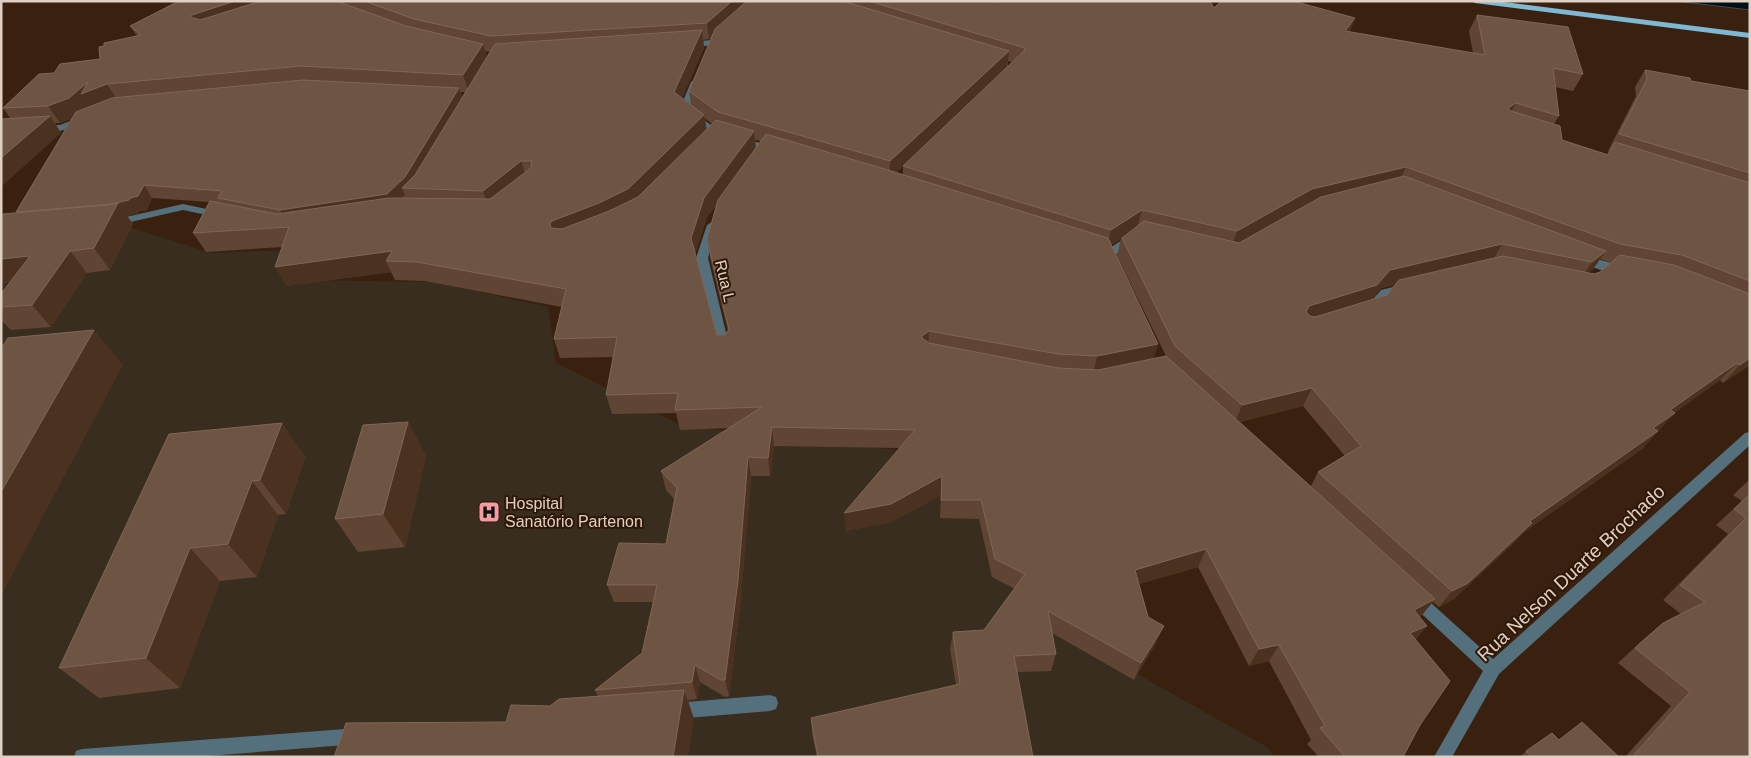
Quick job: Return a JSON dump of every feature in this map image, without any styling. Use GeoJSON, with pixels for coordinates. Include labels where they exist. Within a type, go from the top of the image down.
{"type":"FeatureCollection","features":[{"type":"Feature","properties":{"kind":"main road"},"geometry":{"type":"LineString","coordinates":[[1475,1],[1750,36]]}},
{"type":"Feature","properties":{"kind":"street"},"geometry":{"type":"LineString","coordinates":[[682,45],[713,44]]}},
{"type":"Feature","properties":{"kind":"street"},"geometry":{"type":"LineString","coordinates":[[698,76],[684,110],[712,136],[762,151],[783,153]]}},
{"type":"Feature","properties":{"kind":"street"},"geometry":{"type":"LineString","coordinates":[[31,130],[61,128],[93,115]]}},
{"type":"Feature","properties":{"kind":"street"},"geometry":{"type":"LineString","coordinates":[[103,224],[122,222],[183,208],[230,217]]}},
{"type":"Feature","properties":{"kind":"street","name":"Rua L"},"geometry":{"type":"LineString","coordinates":[[714,218],[702,258],[724,349]]}},
{"type":"Feature","properties":{"kind":"street"},"geometry":{"type":"LineString","coordinates":[[1107,256],[1137,232],[1146,235]]}},
{"type":"Feature","properties":{"kind":"street"},"geometry":{"type":"LineString","coordinates":[[1569,254],[1601,270],[1634,273]]}},
{"type":"Feature","properties":{"kind":"street"},"geometry":{"type":"LineString","coordinates":[[1356,313],[1373,308],[1385,293],[1421,285]]}},
{"type":"Feature","properties":{"kind":"street","name":"Rua Nelson Duarte Brochado"},"geometry":{"type":"LineString","coordinates":[[1442,757],[1493,669],[1750,437]]}},
{"type":"Feature","properties":{"kind":"street"},"geometry":{"type":"LineString","coordinates":[[1405,589],[1493,669]]}},
{"type":"Feature","properties":{"kind":"street"},"geometry":{"type":"LineString","coordinates":[[662,712],[770,703]]}},
{"type":"Feature","properties":{"kind":"street"},"geometry":{"type":"LineString","coordinates":[[82,757],[270,750],[378,734]]}},
{"type":"Feature","properties":{"kind":"shaded area"},"geometry":{"type":"Polygon","coordinates":[[[1676,1],[1750,1],[1750,10],[1676,1]]]}},
{"type":"Feature","properties":{"kind":"shaded area","name":"Hospital Sanatório Partenon"},"geometry":{"type":"Polygon","coordinates":[[[132,228],[211,253],[292,250],[289,280],[435,282],[548,307],[556,363],[682,426],[931,454],[1024,569],[1007,601],[1267,747],[1275,757],[1,757],[1,239],[132,228]]]}},
{"type":"Feature","properties":{"kind":"building"},"geometry":{"type":"Polygon","coordinates":[[[179,1],[235,1],[190,17],[200,20],[261,1],[336,1],[406,26],[483,44],[463,75],[301,66],[107,84],[81,94],[88,82],[69,98],[48,106],[3,108],[39,74],[54,73],[60,64],[100,59],[99,47],[104,46],[104,43],[141,35],[130,26],[179,1]]]}},
{"type":"Feature","properties":{"kind":"building"},"geometry":{"type":"Polygon","coordinates":[[[364,1],[732,1],[707,23],[491,36],[414,19],[364,1]]]}},
{"type":"Feature","properties":{"kind":"building"},"geometry":{"type":"Polygon","coordinates":[[[747,1],[843,1],[1009,51],[890,161],[718,112],[689,91],[715,29],[747,1]]]}},
{"type":"Feature","properties":{"kind":"building"},"geometry":{"type":"Polygon","coordinates":[[[869,1],[992,1],[994,3],[1002,1],[1210,1],[1214,8],[1221,1],[1293,1],[1355,18],[1345,31],[1485,55],[1477,15],[1568,27],[1583,74],[1553,68],[1559,116],[1516,103],[1508,108],[1511,111],[1560,126],[1562,140],[1608,155],[1615,142],[1750,183],[1750,281],[1682,255],[1620,244],[1406,167],[1312,189],[1237,231],[1142,210],[1111,230],[903,166],[1025,48],[869,1]]]}},
{"type":"Feature","properties":{"kind":"building"},"geometry":{"type":"Polygon","coordinates":[[[702,30],[674,92],[704,115],[628,189],[599,203],[552,221],[550,224],[551,228],[562,229],[609,211],[638,197],[716,120],[754,131],[704,198],[691,238],[717,335],[725,335],[729,329],[707,239],[718,200],[766,134],[1108,238],[1158,344],[1097,356],[1058,354],[929,331],[921,337],[929,343],[1058,368],[1098,370],[1166,356],[1435,599],[1414,610],[1427,626],[1410,633],[1450,681],[1420,725],[1403,757],[1345,757],[1320,728],[1325,726],[1279,645],[1259,649],[1206,549],[1135,570],[1148,617],[1164,626],[1141,663],[1048,611],[1056,654],[1014,656],[1033,757],[818,757],[811,718],[960,684],[953,632],[984,630],[1025,574],[995,559],[981,500],[941,500],[942,476],[891,504],[844,513],[915,430],[772,427],[768,458],[748,457],[738,581],[725,680],[721,680],[695,665],[692,682],[595,690],[642,653],[657,585],[607,585],[619,543],[666,544],[677,488],[661,471],[762,407],[675,410],[678,393],[606,395],[617,337],[554,339],[566,289],[417,262],[386,261],[392,251],[275,267],[289,227],[193,233],[210,201],[277,214],[389,198],[490,199],[531,168],[532,161],[521,161],[483,191],[402,188],[415,175],[495,44],[702,30]]]}},
{"type":"Feature","properties":{"kind":"building"},"geometry":{"type":"Polygon","coordinates":[[[1645,70],[1690,78],[1691,81],[1750,91],[1750,173],[1619,134],[1647,79],[1645,70]]]}},
{"type":"Feature","properties":{"kind":"building"},"geometry":{"type":"Polygon","coordinates":[[[303,80],[459,88],[405,177],[387,194],[280,210],[218,198],[222,191],[144,185],[138,196],[112,204],[16,212],[76,112],[112,98],[303,80]]]}},
{"type":"Feature","properties":{"kind":"building"},"geometry":{"type":"Polygon","coordinates":[[[50,116],[1,158],[1,119],[50,116]]]}},
{"type":"Feature","properties":{"kind":"building"},"geometry":{"type":"Polygon","coordinates":[[[1404,176],[1606,251],[1592,262],[1502,244],[1390,270],[1377,285],[1309,306],[1306,312],[1310,316],[1315,317],[1387,295],[1399,280],[1503,256],[1594,274],[1600,272],[1620,255],[1674,265],[1750,294],[1750,358],[1740,365],[1737,363],[1670,410],[1675,413],[1653,428],[1658,431],[1530,521],[1532,523],[1468,583],[1452,591],[1318,472],[1361,446],[1312,388],[1242,405],[1175,346],[1122,238],[1144,221],[1239,243],[1321,197],[1404,176]]]}},
{"type":"Feature","properties":{"kind":"building"},"geometry":{"type":"Polygon","coordinates":[[[118,203],[94,248],[70,251],[32,305],[1,307],[1,294],[30,256],[1,259],[1,216],[3,214],[118,203]]]}},
{"type":"Feature","properties":{"kind":"building"},"geometry":{"type":"Polygon","coordinates":[[[94,330],[1,492],[1,349],[8,338],[94,330]]]}},
{"type":"Feature","properties":{"kind":"building"},"geometry":{"type":"Polygon","coordinates":[[[408,422],[383,514],[335,519],[363,425],[408,422]]]}},
{"type":"Feature","properties":{"kind":"building"},"geometry":{"type":"Polygon","coordinates":[[[282,423],[260,480],[252,481],[228,544],[190,548],[146,658],[59,668],[169,434],[282,423]]]}},
{"type":"Feature","properties":{"kind":"building"},"geometry":{"type":"Polygon","coordinates":[[[1750,494],[1750,757],[1632,757],[1690,692],[1635,648],[1663,623],[1705,602],[1680,585],[1746,518],[1734,509],[1750,494]]]}},
{"type":"Feature","properties":{"kind":"building"},"geometry":{"type":"Polygon","coordinates":[[[684,690],[673,757],[334,757],[346,723],[506,722],[511,705],[550,706],[559,699],[684,690]]]}},
{"type":"Feature","properties":{"kind":"building"},"geometry":{"type":"Polygon","coordinates":[[[1582,722],[1619,757],[1531,757],[1526,751],[1552,733],[1559,740],[1582,722]]]}},
{"type":"Feature","properties":{"kind":"place","name":"Hospital Sanatório Partenon"},"geometry":{"type":"Point","coordinates":[489,512]}}]}
